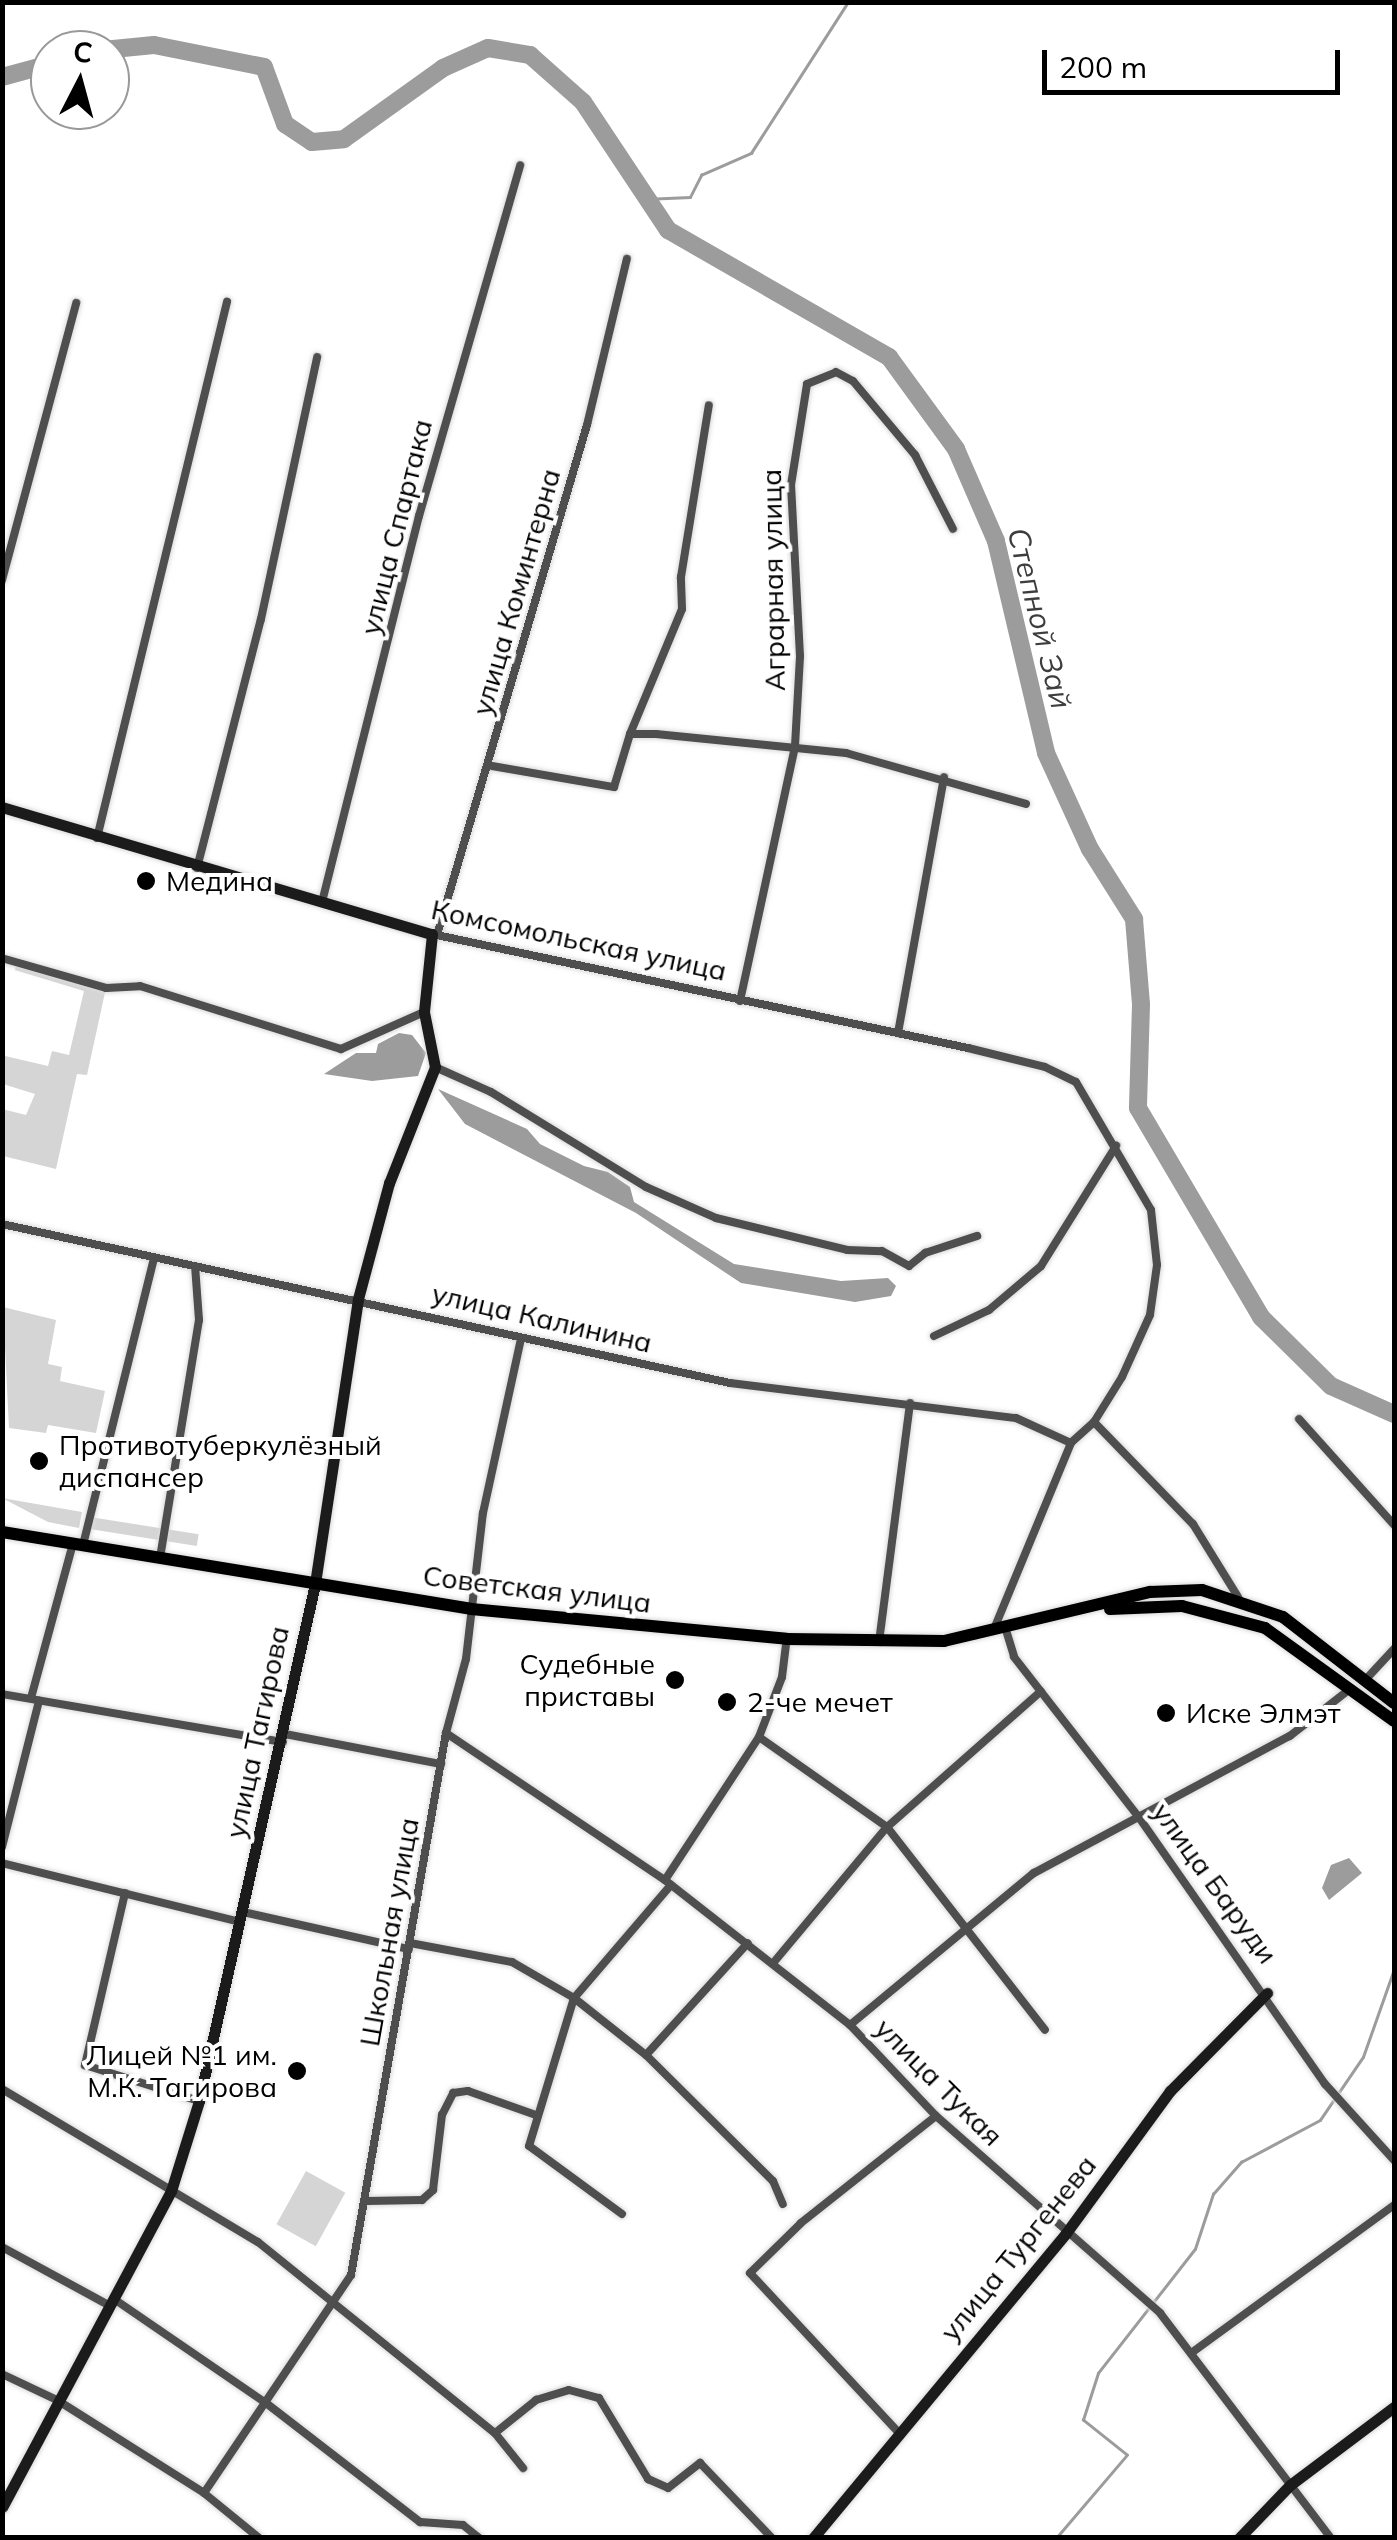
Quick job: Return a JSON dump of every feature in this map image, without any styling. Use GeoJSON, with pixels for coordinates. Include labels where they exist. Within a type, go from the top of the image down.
{"type":"FeatureCollection","features":[{"type":"Feature","properties":{"kind":"main road","name":"Советская улица"},"geometry":{"type":"LineString","coordinates":[[2,1532],[471,1609],[786,1639],[879,1642],[999,1631],[1169,1590],[1238,1598],[1282,1617],[1367,1678],[1394,1703]]}},
{"type":"Feature","properties":{"kind":"main road","name":"Советская улица"},"geometry":{"type":"LineString","coordinates":[[1068,1614],[1159,1605],[1238,1617],[1265,1628],[1354,1686],[1394,1722]]}},
{"type":"Feature","properties":{"kind":"street","name":"улица Спартака"},"geometry":{"type":"LineString","coordinates":[[322,902],[420,516],[520,165]]}},
{"type":"Feature","properties":{"kind":"street","name":"улица Коминтерна"},"geometry":{"type":"LineString","coordinates":[[434,934],[492,766],[627,259]]}},
{"type":"Feature","properties":{"kind":"street"},"geometry":{"type":"LineString","coordinates":[[2,580],[76,302]]}},
{"type":"Feature","properties":{"kind":"street"},"geometry":{"type":"LineString","coordinates":[[96,838],[227,302]]}},
{"type":"Feature","properties":{"kind":"street"},"geometry":{"type":"LineString","coordinates":[[197,868],[261,620],[317,357]]}},
{"type":"Feature","properties":{"kind":"street","name":"Аграрная улица"},"geometry":{"type":"LineString","coordinates":[[740,1001],[795,746],[800,656],[791,486],[807,384],[836,372],[852,382],[915,455],[952,528]]}},
{"type":"Feature","properties":{"kind":"street"},"geometry":{"type":"LineString","coordinates":[[492,766],[614,787],[630,734],[682,609],[680,577],[709,405]]}},
{"type":"Feature","properties":{"kind":"street"},"geometry":{"type":"LineString","coordinates":[[630,734],[795,746],[944,777],[1026,804]]}},
{"type":"Feature","properties":{"kind":"street"},"geometry":{"type":"LineString","coordinates":[[898,1033],[944,777]]}},
{"type":"Feature","properties":{"kind":"street","name":"Комсомольская улица"},"geometry":{"type":"LineString","coordinates":[[2,807],[197,868],[434,934],[898,1033],[1045,1067],[1076,1082],[1152,1210],[1157,1265],[1150,1316],[1094,1422],[1071,1443]]}},
{"type":"Feature","properties":{"kind":"street"},"geometry":{"type":"LineString","coordinates":[[434,934],[424,1012],[435,1067],[490,1092],[646,1187],[716,1218],[847,1250],[882,1251],[909,1266],[924,1253],[977,1236]]}},
{"type":"Feature","properties":{"kind":"street"},"geometry":{"type":"LineString","coordinates":[[5,960],[106,988],[140,986],[341,1048],[424,1012]]}},
{"type":"Feature","properties":{"kind":"street","name":"улица Тагирова"},"geometry":{"type":"LineString","coordinates":[[2,2506],[171,2192],[199,2101],[284,1738],[315,1584],[358,1299],[389,1183],[435,1067]]}},
{"type":"Feature","properties":{"kind":"street"},"geometry":{"type":"LineString","coordinates":[[934,1336],[989,1310],[1041,1266],[1116,1146]]}},
{"type":"Feature","properties":{"kind":"street","name":"улица Калинина"},"geometry":{"type":"LineString","coordinates":[[2,1224],[730,1383],[1016,1418],[1071,1443]]}},
{"type":"Feature","properties":{"kind":"street"},"geometry":{"type":"LineString","coordinates":[[2,1847],[35,1700],[154,1258]]}},
{"type":"Feature","properties":{"kind":"street"},"geometry":{"type":"LineString","coordinates":[[160,1558],[200,1320],[195,1266]]}},
{"type":"Feature","properties":{"kind":"street","name":"Школьная улица"},"geometry":{"type":"LineString","coordinates":[[204,2493],[338,2301],[351,2275],[471,1609],[483,1513],[522,1338]]}},
{"type":"Feature","properties":{"kind":"street"},"geometry":{"type":"LineString","coordinates":[[879,1642],[910,1403]]}},
{"type":"Feature","properties":{"kind":"street"},"geometry":{"type":"LineString","coordinates":[[1300,1419],[1394,1525]]}},
{"type":"Feature","properties":{"kind":"street"},"geometry":{"type":"LineString","coordinates":[[1094,1422],[1193,1524],[1238,1598]]}},
{"type":"Feature","properties":{"kind":"street"},"geometry":{"type":"LineString","coordinates":[[999,1631],[1071,1443]]}},
{"type":"Feature","properties":{"kind":"street","name":"улица Баруди"},"geometry":{"type":"LineString","coordinates":[[999,1631],[1010,1652],[1138,1816],[1266,1993],[1326,2084],[1394,2160]]}},
{"type":"Feature","properties":{"kind":"street"},"geometry":{"type":"LineString","coordinates":[[622,2214],[529,2146],[536,2115],[574,1998],[668,1882],[759,1737],[782,1677],[786,1639]]}},
{"type":"Feature","properties":{"kind":"street"},"geometry":{"type":"LineString","coordinates":[[1367,1678],[1394,1648]]}},
{"type":"Feature","properties":{"kind":"street"},"geometry":{"type":"LineString","coordinates":[[850,2025],[1034,1873],[1290,1736],[1354,1686]]}},
{"type":"Feature","properties":{"kind":"street"},"geometry":{"type":"LineString","coordinates":[[774,1962],[887,1827],[1040,1691]]}},
{"type":"Feature","properties":{"kind":"street"},"geometry":{"type":"LineString","coordinates":[[2,1694],[441,1764]]}},
{"type":"Feature","properties":{"kind":"street","name":"улица Тукая"},"geometry":{"type":"LineString","coordinates":[[446,1733],[668,1882],[850,2025],[936,2116],[1160,2314],[1194,2351],[1330,2538]]}},
{"type":"Feature","properties":{"kind":"street"},"geometry":{"type":"LineString","coordinates":[[759,1737],[855,1798],[887,1827],[969,1926],[1044,2030]]}},
{"type":"Feature","properties":{"kind":"street"},"geometry":{"type":"LineString","coordinates":[[2,1863],[241,1917],[512,1962],[574,1998],[646,2056],[772,2180],[783,2204]]}},
{"type":"Feature","properties":{"kind":"street"},"geometry":{"type":"LineString","coordinates":[[126,1893],[85,2066],[199,2101]]}},
{"type":"Feature","properties":{"kind":"street"},"geometry":{"type":"LineString","coordinates":[[646,2056],[748,1943]]}},
{"type":"Feature","properties":{"kind":"street","name":"улица Тургенева"},"geometry":{"type":"LineString","coordinates":[[813,2538],[1066,2233],[1170,2091],[1266,1993]]}},
{"type":"Feature","properties":{"kind":"street"},"geometry":{"type":"LineString","coordinates":[[2,2089],[258,2242],[338,2301],[495,2433],[524,2468]]}},
{"type":"Feature","properties":{"kind":"street"},"geometry":{"type":"LineString","coordinates":[[367,2201],[422,2200],[433,2190],[442,2114],[452,2093],[468,2092],[536,2115]]}},
{"type":"Feature","properties":{"kind":"street"},"geometry":{"type":"LineString","coordinates":[[900,2434],[750,2273],[801,2223],[936,2116]]}},
{"type":"Feature","properties":{"kind":"street"},"geometry":{"type":"LineString","coordinates":[[1194,2351],[1394,2205]]}},
{"type":"Feature","properties":{"kind":"street"},"geometry":{"type":"LineString","coordinates":[[2,2247],[112,2302],[266,2402],[420,2522],[463,2525],[478,2538]]}},
{"type":"Feature","properties":{"kind":"street"},"geometry":{"type":"LineString","coordinates":[[2,2374],[57,2400],[204,2493],[259,2538]]}},
{"type":"Feature","properties":{"kind":"street"},"geometry":{"type":"LineString","coordinates":[[495,2433],[536,2400],[569,2390],[600,2398],[648,2480],[668,2488],[700,2463],[772,2538]]}},
{"type":"Feature","properties":{"kind":"street"},"geometry":{"type":"LineString","coordinates":[[1239,2538],[1290,2485],[1394,2407]]}},
{"type":"Feature","properties":{"kind":"shaded area"},"geometry":{"type":"Polygon","coordinates":[[[16,963],[106,988],[87,1075],[77,1074],[56,1169],[3,1156],[2,1109],[26,1115],[35,1094],[3,1084],[3,1066],[5,1056],[48,1066],[52,1051],[69,1055],[84,991],[15,970],[16,963]]]}},
{"type":"Feature","properties":{"kind":"shaded area"},"geometry":{"type":"Polygon","coordinates":[[[399,1033],[412,1035],[426,1053],[418,1076],[372,1081],[324,1074],[356,1053],[376,1053],[378,1044],[399,1033]]]}},
{"type":"Feature","properties":{"kind":"shaded area"},"geometry":{"type":"Polygon","coordinates":[[[438,1089],[527,1129],[540,1144],[584,1166],[608,1172],[630,1187],[634,1202],[734,1264],[841,1281],[888,1278],[896,1286],[891,1296],[855,1302],[741,1283],[636,1213],[465,1124],[438,1089]]]}},
{"type":"Feature","properties":{"kind":"shaded area"},"geometry":{"type":"Polygon","coordinates":[[[3,1307],[56,1320],[48,1364],[62,1367],[60,1381],[105,1391],[96,1433],[48,1425],[46,1433],[9,1428],[3,1307]]]}},
{"type":"Feature","properties":{"kind":"shaded area"},"geometry":{"type":"Polygon","coordinates":[[[2,1498],[82,1512],[79,1528],[48,1522],[2,1498]]]}},
{"type":"Feature","properties":{"kind":"shaded area"},"geometry":{"type":"Polygon","coordinates":[[[90,1517],[199,1534],[197,1546],[88,1529],[90,1517]]]}},
{"type":"Feature","properties":{"kind":"shaded area"},"geometry":{"type":"Polygon","coordinates":[[[1349,1858],[1362,1873],[1329,1900],[1322,1888],[1331,1865],[1349,1858]]]}},
{"type":"Feature","properties":{"kind":"shaded area"},"geometry":{"type":"Polygon","coordinates":[[[306,2171],[345,2193],[316,2246],[276,2224],[306,2171]]]}},
{"type":"Feature","properties":{"kind":"waterway"},"geometry":{"type":"LineString","coordinates":[[644,199],[690,197],[701,175],[751,153],[848,2]]}},
{"type":"Feature","properties":{"kind":"waterway","name":"Степной Зай"},"geometry":{"type":"LineString","coordinates":[[130,47],[154,45],[264,67],[285,124],[312,142],[344,139],[443,68],[488,48],[530,55],[583,102],[668,230],[889,357],[956,449],[996,541],[1046,753],[1090,849],[1134,919],[1141,1005],[1138,1108],[1261,1317],[1331,1386],[1394,1414]]}},
{"type":"Feature","properties":{"kind":"waterway","name":"Степной Зай"},"geometry":{"type":"LineString","coordinates":[[2,77],[30,69]]}},
{"type":"Feature","properties":{"kind":"waterway"},"geometry":{"type":"LineString","coordinates":[[1056,2538],[1127,2455],[1083,2420],[1098,2373],[1195,2249],[1213,2194],[1241,2162],[1320,2120],[1363,2057],[1394,1969]]}},
{"type":"Feature","properties":{"kind":"place","name":"Медина"},"geometry":{"type":"Point","coordinates":[146,881]}},
{"type":"Feature","properties":{"kind":"place","name":"Противотуберкулёзный диспансер"},"geometry":{"type":"Point","coordinates":[39,1461]}},
{"type":"Feature","properties":{"kind":"place","name":"Судебные приставы"},"geometry":{"type":"Point","coordinates":[675,1680]}},
{"type":"Feature","properties":{"kind":"place","name":"2-че мечет"},"geometry":{"type":"Point","coordinates":[727,1702]}},
{"type":"Feature","properties":{"kind":"place","name":"Иске Элмэт"},"geometry":{"type":"Point","coordinates":[1166,1713]}},
{"type":"Feature","properties":{"kind":"place","name":"Лицей №1 им. М.К. Тагирова"},"geometry":{"type":"Point","coordinates":[297,2071]}}]}
